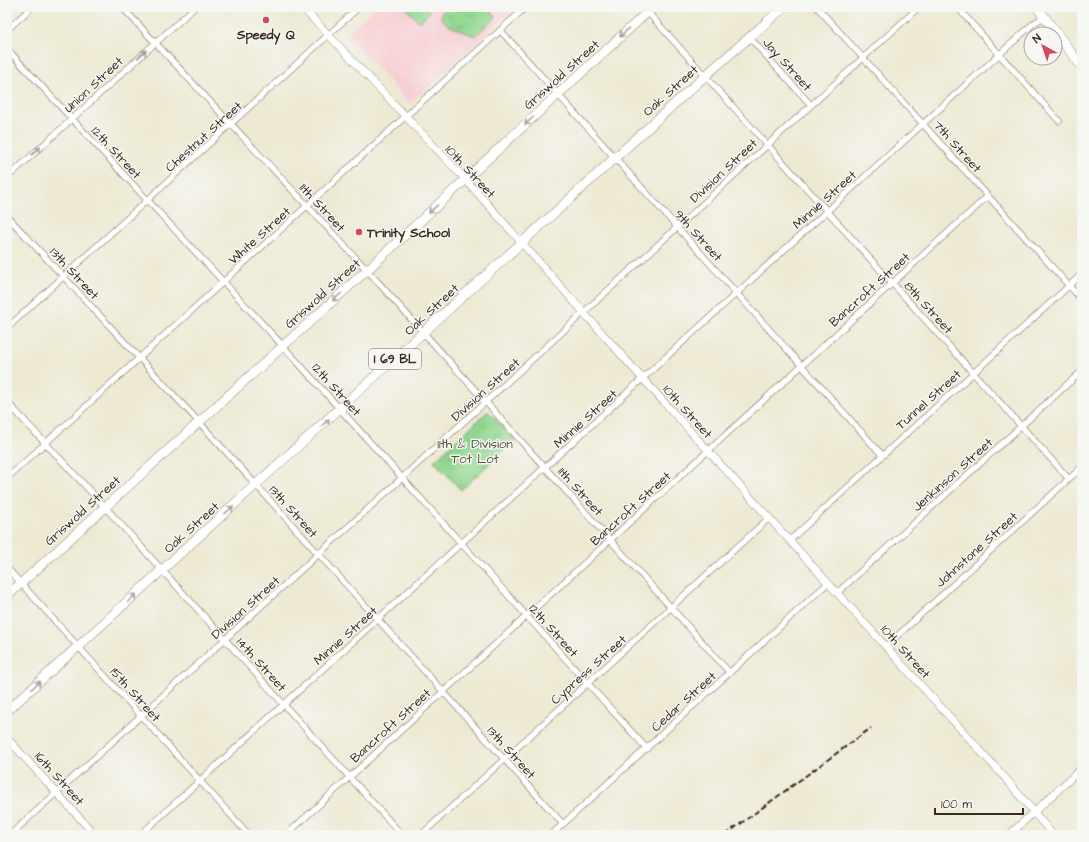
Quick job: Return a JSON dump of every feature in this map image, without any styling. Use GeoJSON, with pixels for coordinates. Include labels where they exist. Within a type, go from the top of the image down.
{"type":"FeatureCollection","features":[{"type":"Feature","properties":{"kind":"main road","name":"Oak Street"},"geometry":{"type":"LineString","coordinates":[[7,711],[163,571],[705,76],[784,7]]}},
{"type":"Feature","properties":{"kind":"main road"},"geometry":{"type":"LineString","coordinates":[[1037,7],[1082,67]]}},
{"type":"Feature","properties":{"kind":"main road","name":"Griswold Street"},"geometry":{"type":"LineString","coordinates":[[7,596],[367,270],[558,95],[648,9]]}},
{"type":"Feature","properties":{"kind":"street"},"geometry":{"type":"LineString","coordinates":[[7,30],[32,7]]}},
{"type":"Feature","properties":{"kind":"street","name":"11th Street"},"geometry":{"type":"LineString","coordinates":[[122,7],[367,270],[730,673]]}},
{"type":"Feature","properties":{"kind":"street","name":"Union Street"},"geometry":{"type":"LineString","coordinates":[[7,178],[195,7]]}},
{"type":"Feature","properties":{"kind":"street","name":"10th Street"},"geometry":{"type":"LineString","coordinates":[[302,7],[465,179],[643,379],[1006,779],[1053,835]]}},
{"type":"Feature","properties":{"kind":"street","name":"Chestnut Street"},"geometry":{"type":"LineString","coordinates":[[7,328],[360,7]]}},
{"type":"Feature","properties":{"kind":"street","name":"White Street"},"geometry":{"type":"LineString","coordinates":[[7,478],[224,283],[526,7]]}},
{"type":"Feature","properties":{"kind":"street","name":"7th Street"},"geometry":{"type":"LineString","coordinates":[[817,7],[1082,300]]}},
{"type":"Feature","properties":{"kind":"street","name":"Division Street"},"geometry":{"type":"LineString","coordinates":[[10,835],[403,479],[767,144],[919,7]]}},
{"type":"Feature","properties":{"kind":"street"},"geometry":{"type":"LineString","coordinates":[[957,7],[1059,121]]}},
{"type":"Feature","properties":{"kind":"street","name":"8th Street"},"geometry":{"type":"LineString","coordinates":[[648,9],[705,76],[1069,479]]}},
{"type":"Feature","properties":{"kind":"street","name":"Minnie Street"},"geometry":{"type":"LineString","coordinates":[[140,835],[284,706],[1034,23],[1044,17]]}},
{"type":"Feature","properties":{"kind":"street","name":"9th Street"},"geometry":{"type":"LineString","coordinates":[[500,30],[882,455]]}},
{"type":"Feature","properties":{"kind":"street","name":"Jay Street"},"geometry":{"type":"LineString","coordinates":[[749,37],[811,105]]}},
{"type":"Feature","properties":{"kind":"street","name":"12th Street"},"geometry":{"type":"LineString","coordinates":[[7,49],[283,346],[647,749]]}},
{"type":"Feature","properties":{"kind":"street","name":"Bancroft Street"},"geometry":{"type":"LineString","coordinates":[[286,835],[988,196]]}},
{"type":"Feature","properties":{"kind":"street","name":"13th Street"},"geometry":{"type":"LineString","coordinates":[[7,216],[199,422],[563,824]]}},
{"type":"Feature","properties":{"kind":"street","name":"Tunnel Street"},"geometry":{"type":"LineString","coordinates":[[790,540],[1082,274]]}},
{"type":"Feature","properties":{"kind":"street","name":"Jenkinson Street"},"geometry":{"type":"LineString","coordinates":[[837,593],[1082,371]]}},
{"type":"Feature","properties":{"kind":"street","name":"14th Street"},"geometry":{"type":"LineString","coordinates":[[7,402],[163,571],[402,835]]}},
{"type":"Feature","properties":{"kind":"street","name":"Johnstone Street"},"geometry":{"type":"LineString","coordinates":[[885,647],[1082,467]]}},
{"type":"Feature","properties":{"kind":"street","name":"Cypress Street"},"geometry":{"type":"LineString","coordinates":[[421,835],[672,608],[769,518]]}},
{"type":"Feature","properties":{"kind":"street","name":"15th Street"},"geometry":{"type":"LineString","coordinates":[[7,568],[249,835]]}},
{"type":"Feature","properties":{"kind":"street","name":"Cedar Street"},"geometry":{"type":"LineString","coordinates":[[551,835],[828,583]]}},
{"type":"Feature","properties":{"kind":"street","name":"16th Street"},"geometry":{"type":"LineString","coordinates":[[7,738],[95,835]]}},
{"type":"Feature","properties":{"kind":"street"},"geometry":{"type":"LineString","coordinates":[[1009,835],[1082,768]]}},
{"type":"Feature","properties":{"kind":"shaded area"},"geometry":{"type":"Polygon","coordinates":[[[376,7],[516,7],[410,104],[346,34],[376,7]]]}},
{"type":"Feature","properties":{"kind":"green space"},"geometry":{"type":"Polygon","coordinates":[[[405,7],[426,7],[430,12],[419,22],[405,7]]]}},
{"type":"Feature","properties":{"kind":"green space"},"geometry":{"type":"Polygon","coordinates":[[[443,7],[486,7],[496,17],[475,36],[448,25],[441,18],[443,7]]]}},
{"type":"Feature","properties":{"kind":"green space","name":"11th & Division Tot Lot"},"geometry":{"type":"Polygon","coordinates":[[[488,411],[515,440],[461,490],[434,461],[488,411]]]}},
{"type":"Feature","properties":{"kind":"railway"},"geometry":{"type":"LineString","coordinates":[[725,835],[871,728]]}},
{"type":"Feature","properties":{"kind":"place","name":"Speedy Q"},"geometry":{"type":"Point","coordinates":[266,20]}},
{"type":"Feature","properties":{"kind":"place","name":"Trinity School"},"geometry":{"type":"Point","coordinates":[359,232]}}]}
